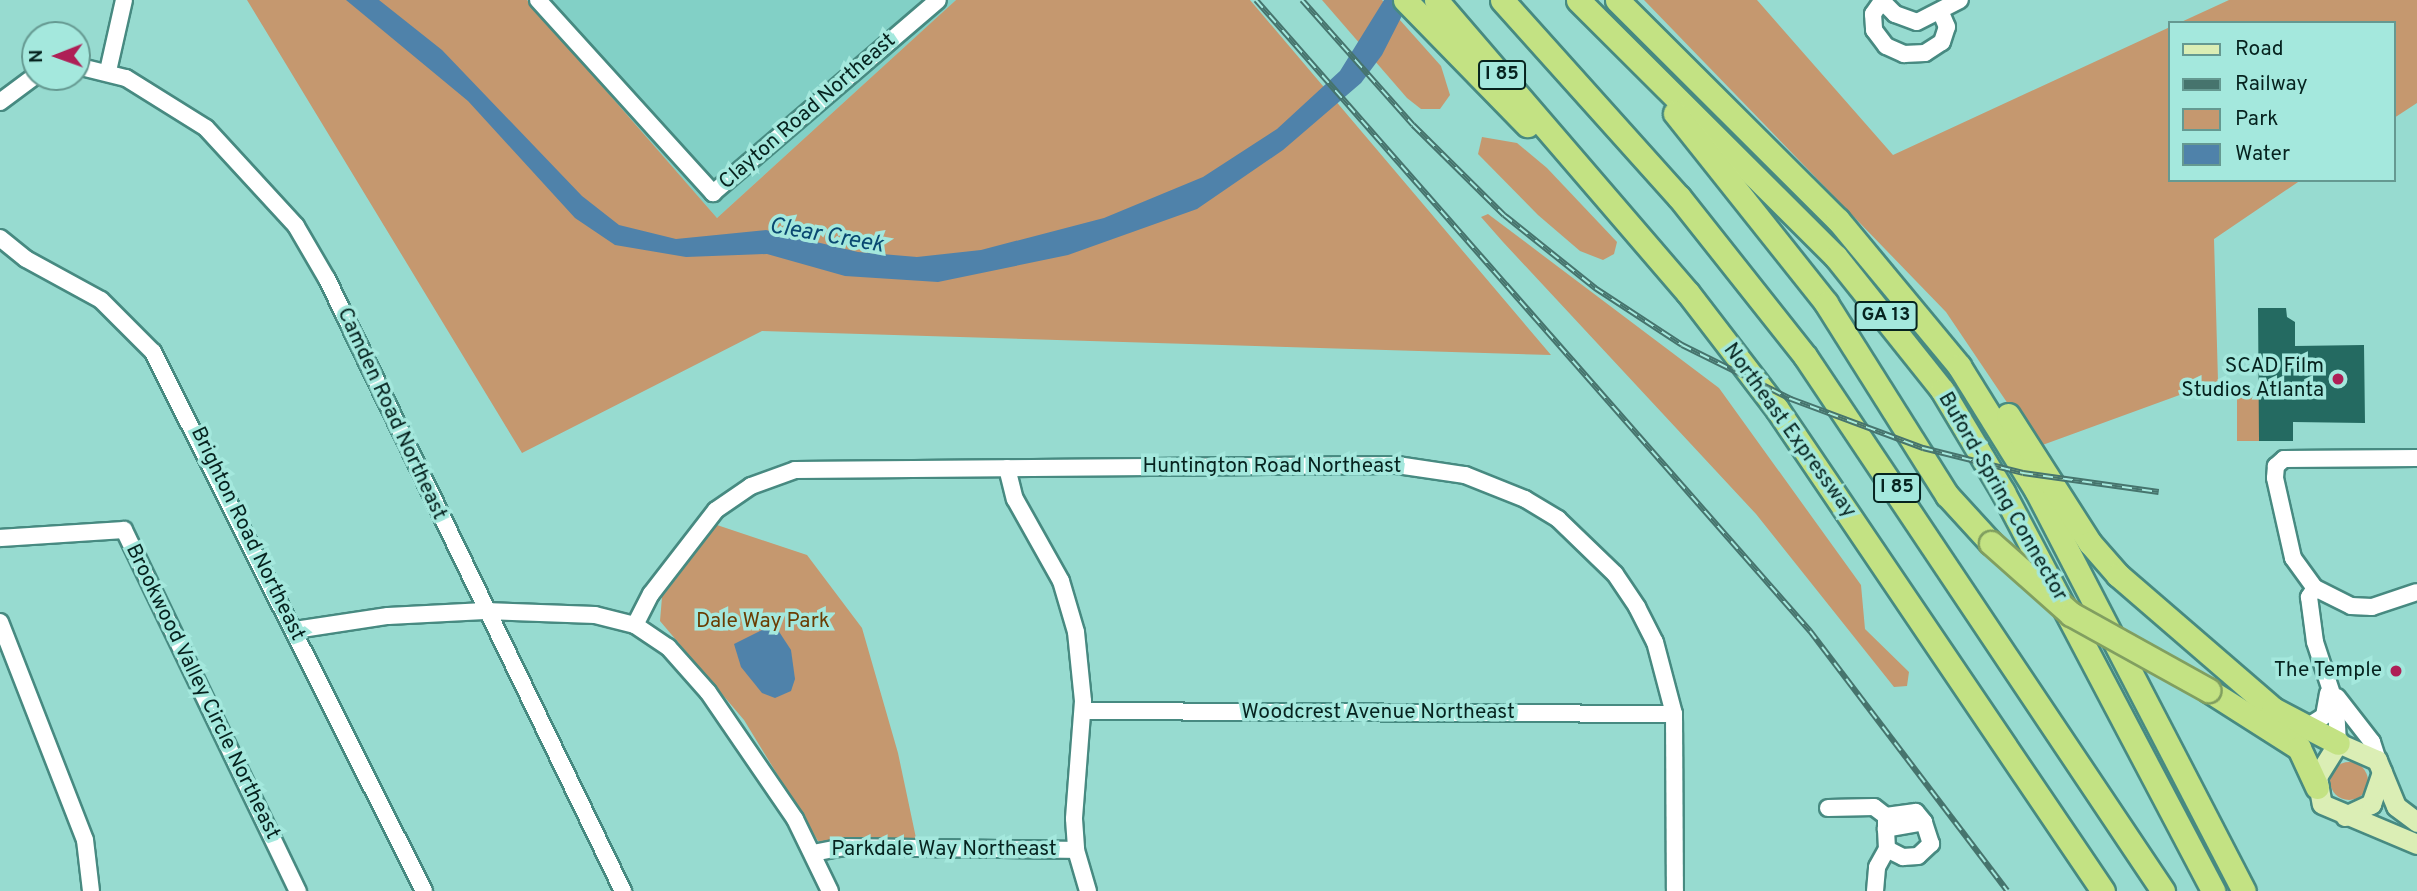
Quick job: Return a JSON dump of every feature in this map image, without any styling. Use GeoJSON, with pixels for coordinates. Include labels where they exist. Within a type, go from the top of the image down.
{"type":"FeatureCollection","features":[{"type":"Feature","properties":{"kind":"highway"},"geometry":{"type":"LineString","coordinates":[[1405,0],[1527,125],[1556,137]]}},
{"type":"Feature","properties":{"kind":"highway","name":"I 85"},"geometry":{"type":"LineString","coordinates":[[1502,0],[1679,197],[1805,356],[2163,891]]}},
{"type":"Feature","properties":{"kind":"highway"},"geometry":{"type":"LineString","coordinates":[[1578,0],[1765,222],[1826,303],[1947,495],[1990,543],[2071,614],[2208,690],[2299,748],[2316,787]]}},
{"type":"Feature","properties":{"kind":"highway","name":"Buford-Spring Connector"},"geometry":{"type":"LineString","coordinates":[[1578,0],[1770,187],[1869,294],[1922,362],[2003,492],[2213,891]]}},
{"type":"Feature","properties":{"kind":"highway","name":"Buford-Spring Connector"},"geometry":{"type":"LineString","coordinates":[[1617,0],[1838,220],[1959,366],[2037,492],[2244,891]]}},
{"type":"Feature","properties":{"kind":"highway","name":"Northeast Expressway"},"geometry":{"type":"LineString","coordinates":[[1442,6],[1688,293],[1777,409],[2103,891]]}},
{"type":"Feature","properties":{"kind":"highway"},"geometry":{"type":"LineString","coordinates":[[1959,366],[2005,411],[2090,543],[2118,575],[2226,671],[2305,728],[2338,743]]}},
{"type":"Feature","properties":{"kind":"main road"},"geometry":{"type":"LineString","coordinates":[[2417,822],[2396,806],[2380,767],[2361,748],[2338,743],[2319,769],[2316,787],[2322,804],[2344,816],[2417,844]]}},
{"type":"Feature","properties":{"kind":"main road"},"geometry":{"type":"LineString","coordinates":[[2344,816],[2371,804],[2380,767]]}},
{"type":"Feature","properties":{"kind":"street"},"geometry":{"type":"LineString","coordinates":[[91,68],[108,71],[124,0]]}},
{"type":"Feature","properties":{"kind":"street","name":"Clayton Road Northeast"},"geometry":{"type":"LineString","coordinates":[[538,0],[705,190],[718,192],[938,0]]}},
{"type":"Feature","properties":{"kind":"street"},"geometry":{"type":"LineString","coordinates":[[1941,13],[1947,27],[1942,42],[1925,53],[1904,54],[1886,46],[1874,30],[1872,14],[1881,1],[1909,21],[1941,13],[1960,0]]}},
{"type":"Feature","properties":{"kind":"street","name":"Camden Road Northeast"},"geometry":{"type":"LineString","coordinates":[[108,71],[206,128],[296,226],[327,279],[485,611],[623,891]]}},
{"type":"Feature","properties":{"kind":"street"},"geometry":{"type":"LineString","coordinates":[[0,102],[21,86]]}},
{"type":"Feature","properties":{"kind":"street","name":"Brighton Road Northeast"},"geometry":{"type":"LineString","coordinates":[[0,238],[26,259],[101,300],[153,352],[424,891]]}},
{"type":"Feature","properties":{"kind":"street"},"geometry":{"type":"LineString","coordinates":[[2417,457],[2284,459],[2275,471],[2289,547],[2315,588],[2351,606],[2372,607],[2417,592]]}},
{"type":"Feature","properties":{"kind":"street","name":"Huntington Road Northeast"},"geometry":{"type":"LineString","coordinates":[[635,625],[651,594],[716,510],[769,478],[795,470],[1397,465],[1489,483],[1558,519],[1615,574],[1655,642],[1674,714],[1675,891]]}},
{"type":"Feature","properties":{"kind":"street"},"geometry":{"type":"LineString","coordinates":[[1007,468],[1015,499],[1050,557],[1070,606],[1081,658],[1083,711],[1076,850],[1088,891]]}},
{"type":"Feature","properties":{"kind":"street","name":"Brookwood Valley Circle Northeast"},"geometry":{"type":"LineString","coordinates":[[0,538],[124,530],[298,891]]}},
{"type":"Feature","properties":{"kind":"street"},"geometry":{"type":"LineString","coordinates":[[2315,588],[2309,597],[2312,619],[2326,680],[2338,715],[2338,743]]}},
{"type":"Feature","properties":{"kind":"street"},"geometry":{"type":"LineString","coordinates":[[295,630],[363,619],[485,611],[595,615],[635,625],[668,647],[708,692],[813,853],[830,891]]}},
{"type":"Feature","properties":{"kind":"street"},"geometry":{"type":"LineString","coordinates":[[0,622],[85,840],[91,891]]}},
{"type":"Feature","properties":{"kind":"street"},"geometry":{"type":"LineString","coordinates":[[2305,728],[2328,709],[2326,680]]}},
{"type":"Feature","properties":{"kind":"street"},"geometry":{"type":"LineString","coordinates":[[2326,680],[2372,742],[2380,767]]}},
{"type":"Feature","properties":{"kind":"street","name":"Woodcrest Avenue Northeast"},"geometry":{"type":"LineString","coordinates":[[1083,711],[1674,714]]}},
{"type":"Feature","properties":{"kind":"street"},"geometry":{"type":"LineString","coordinates":[[1828,808],[1874,807],[1886,823],[1887,849],[1877,866],[1875,891]]}},
{"type":"Feature","properties":{"kind":"street"},"geometry":{"type":"LineString","coordinates":[[1886,823],[1924,822],[1931,844],[1918,856],[1903,857],[1887,849]]}},
{"type":"Feature","properties":{"kind":"street","name":"Parkdale Way Northeast"},"geometry":{"type":"LineString","coordinates":[[813,853],[843,847],[1076,850]]}},
{"type":"Feature","properties":{"kind":"shaded area"},"geometry":{"type":"Polygon","coordinates":[[[527,0],[956,0],[717,218],[527,0]]]}},
{"type":"Feature","properties":{"kind":"green space"},"geometry":{"type":"Polygon","coordinates":[[[247,0],[527,0],[717,218],[956,0],[1250,0],[1551,355],[762,331],[522,453],[247,0]]]}},
{"type":"Feature","properties":{"kind":"green space"},"geometry":{"type":"Polygon","coordinates":[[[1322,0],[1382,0],[1441,66],[1450,95],[1440,109],[1421,109],[1407,98],[1322,0]]]}},
{"type":"Feature","properties":{"kind":"green space"},"geometry":{"type":"Polygon","coordinates":[[[1644,0],[1757,0],[1893,155],[2168,28],[2168,182],[2298,182],[2214,239],[2218,381],[2037,447],[1946,312],[1644,0]]]}},
{"type":"Feature","properties":{"kind":"green space"},"geometry":{"type":"Polygon","coordinates":[[[2229,0],[2417,0],[2417,103],[2396,117],[2396,21],[2183,21],[2229,0]]]}},
{"type":"Feature","properties":{"kind":"green space"},"geometry":{"type":"Polygon","coordinates":[[[1482,137],[1517,143],[1547,168],[1617,242],[1614,254],[1603,260],[1580,251],[1538,215],[1478,154],[1482,137]]]}},
{"type":"Feature","properties":{"kind":"green space"},"geometry":{"type":"Polygon","coordinates":[[[1488,214],[1719,388],[1861,585],[1865,629],[1909,672],[1907,686],[1894,687],[1756,514],[1481,217],[1488,214]]]}},
{"type":"Feature","properties":{"kind":"green space"},"geometry":{"type":"Polygon","coordinates":[[[2237,393],[2259,393],[2259,441],[2237,441],[2237,393]]]}},
{"type":"Feature","properties":{"kind":"green space","name":"Dale Way Park"},"geometry":{"type":"Polygon","coordinates":[[[717,525],[807,555],[862,628],[898,753],[916,838],[818,841],[744,720],[660,621],[662,597],[717,525]]]}},
{"type":"Feature","properties":{"kind":"green space"},"geometry":{"type":"Polygon","coordinates":[[[2349,762],[2362,768],[2368,781],[2362,794],[2349,800],[2336,794],[2330,781],[2336,768],[2349,762]]]}},
{"type":"Feature","properties":{"kind":"water"},"geometry":{"type":"Polygon","coordinates":[[[346,0],[379,0],[442,50],[582,196],[619,225],[676,239],[766,230],[858,252],[917,257],[981,250],[1104,218],[1203,177],[1277,129],[1340,71],[1384,0],[1410,0],[1382,55],[1361,83],[1283,150],[1197,209],[1068,255],[938,282],[845,276],[767,254],[686,257],[615,245],[575,218],[468,101],[346,0]]]}},
{"type":"Feature","properties":{"kind":"water"},"geometry":{"type":"Polygon","coordinates":[[[774,624],[791,650],[795,679],[791,691],[775,698],[762,693],[741,667],[734,644],[774,624]]]}},
{"type":"Feature","properties":{"kind":"building","name":"SCAD Film Studios Atlanta"},"geometry":{"type":"Polygon","coordinates":[[[2258,308],[2286,308],[2287,317],[2295,322],[2295,346],[2364,345],[2365,423],[2293,422],[2293,441],[2259,441],[2258,308]]]}},
{"type":"Feature","properties":{"kind":"railway"},"geometry":{"type":"LineString","coordinates":[[1256,0],[1810,631],[2007,891]]}},
{"type":"Feature","properties":{"kind":"railway"},"geometry":{"type":"LineString","coordinates":[[1302,0],[1413,125],[1504,215],[1595,288],[1682,345],[1791,399],[1923,448],[2023,473],[2159,492]]}},
{"type":"Feature","properties":{"kind":"place","name":"SCAD Film Studios Atlanta"},"geometry":{"type":"Point","coordinates":[2338,379]}},
{"type":"Feature","properties":{"kind":"place","name":"The Temple"},"geometry":{"type":"Point","coordinates":[2396,671]}},
{"type":"Feature","properties":{"kind":"water label","name":"Clear Creek"},"geometry":{"type":"Point","coordinates":[826,237]}}]}
